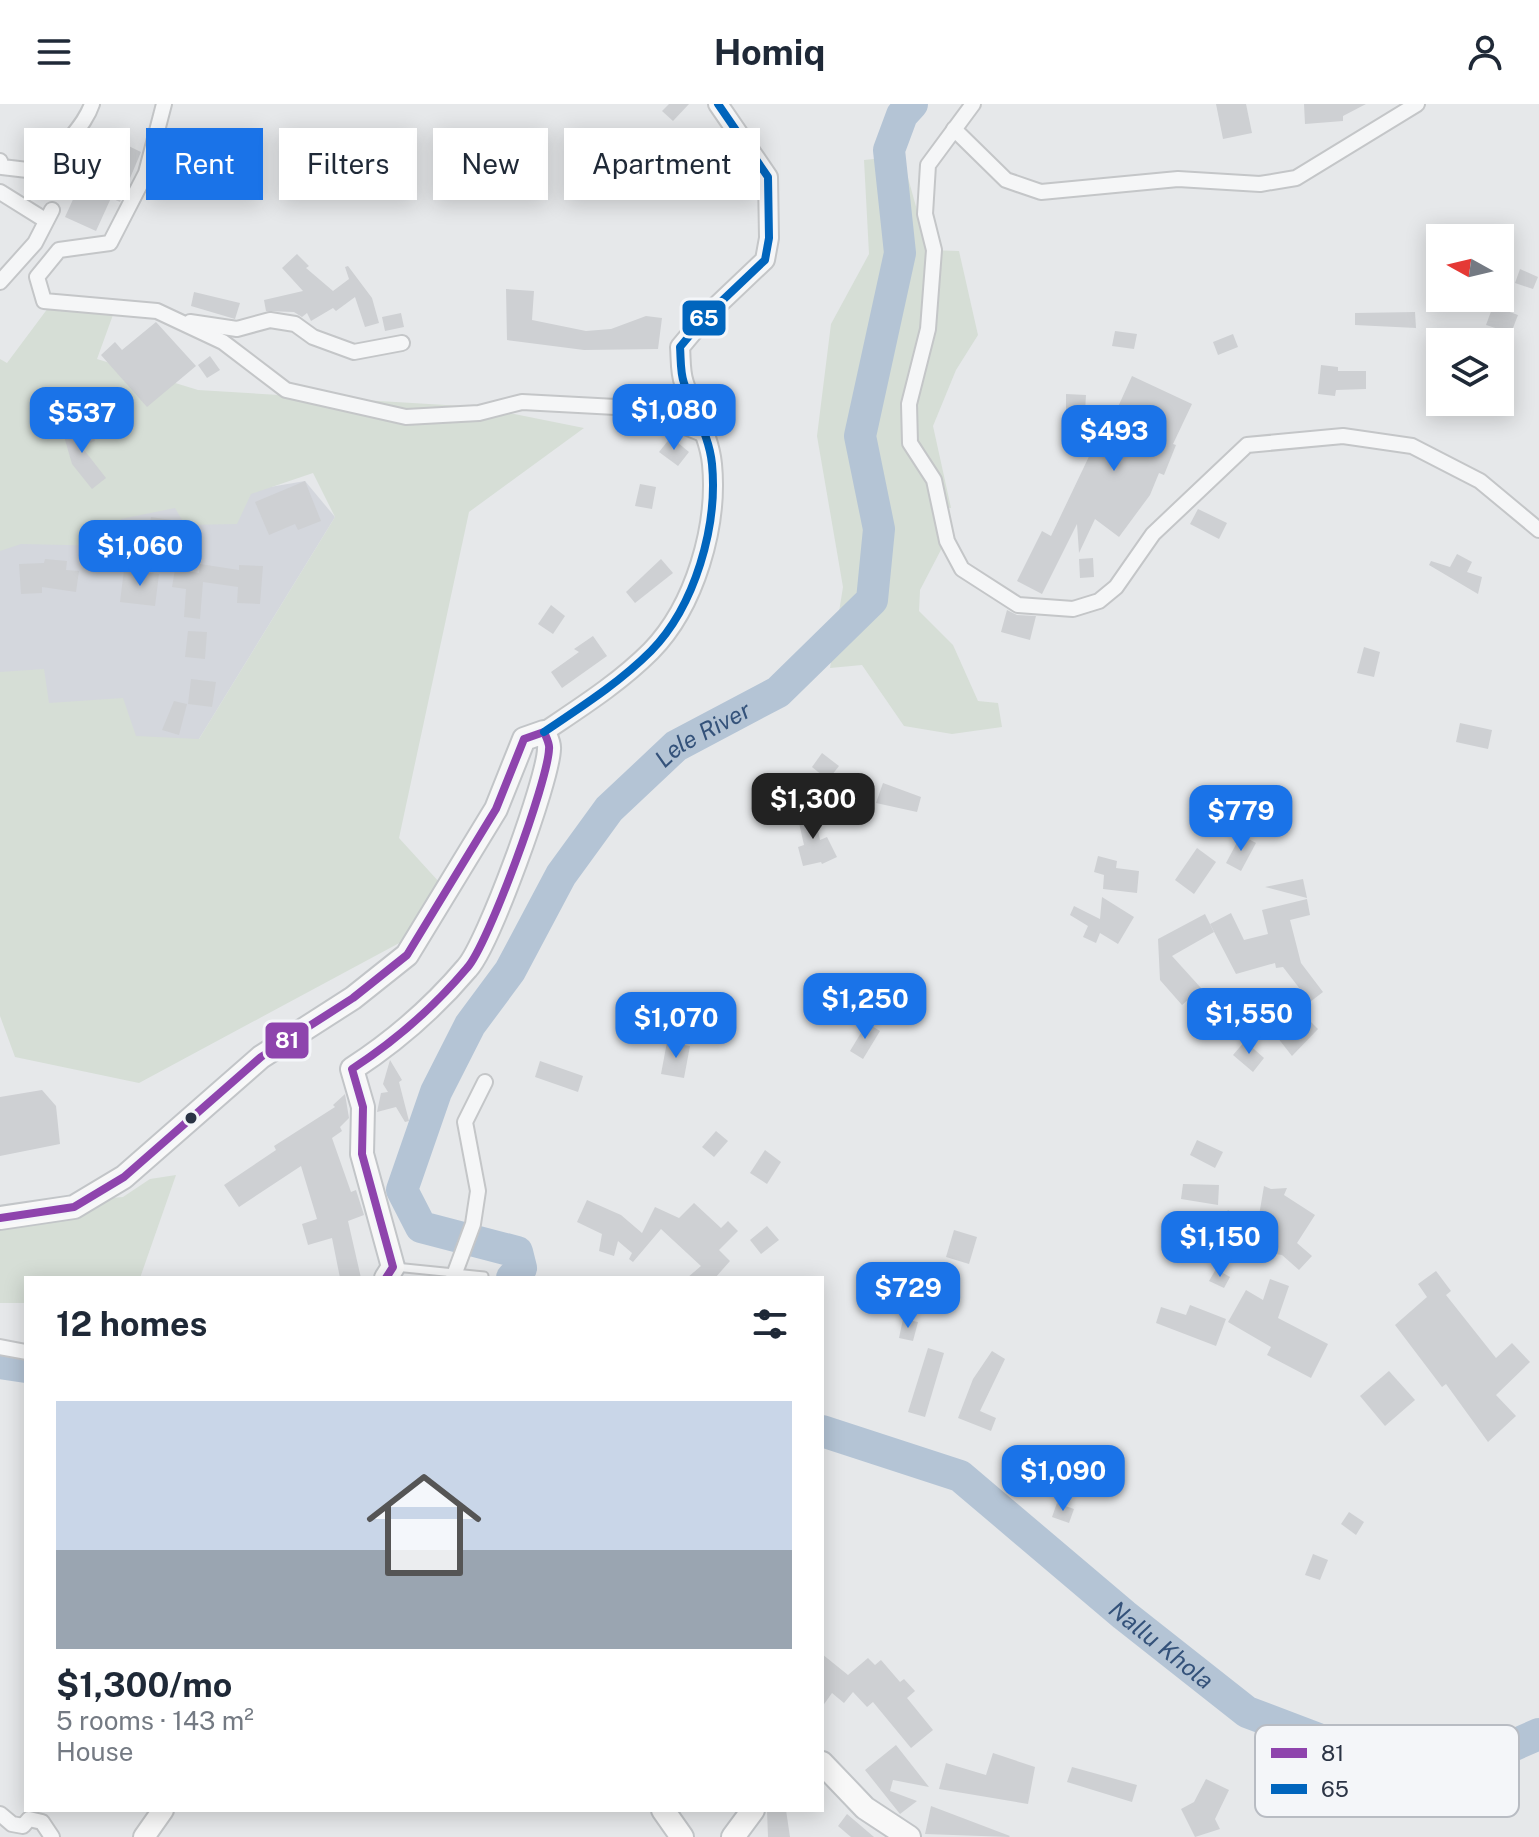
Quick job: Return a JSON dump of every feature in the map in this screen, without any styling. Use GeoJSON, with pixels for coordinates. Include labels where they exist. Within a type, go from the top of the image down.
{"type":"FeatureCollection","features":[{"type":"Feature","properties":{"kind":"main road"},"geometry":{"type":"LineString","coordinates":[[0,1218],[74,1207],[124,1177],[261,1057],[353,998],[407,955],[496,809],[524,739],[544,732],[550,748],[539,788],[508,883],[470,965],[393,1042],[352,1069],[363,1107],[362,1154],[389,1272]]}},
{"type":"Feature","properties":{"kind":"main road"},"geometry":{"type":"LineString","coordinates":[[824,1765],[865,1808],[909,1837]]}},
{"type":"Feature","properties":{"kind":"main road"},"geometry":{"type":"LineString","coordinates":[[144,1837],[162,1812]]}},
{"type":"Feature","properties":{"kind":"main road"},"geometry":{"type":"LineString","coordinates":[[664,1812],[682,1837]]}},
{"type":"Feature","properties":{"kind":"main road"},"geometry":{"type":"LineString","coordinates":[[733,1837],[752,1812]]}},
{"type":"Feature","properties":{"kind":"street"},"geometry":{"type":"LineString","coordinates":[[0,161],[2,167],[36,171],[40,159],[57,158],[75,130],[86,122],[92,104]]}},
{"type":"Feature","properties":{"kind":"street"},"geometry":{"type":"LineString","coordinates":[[164,104],[146,173],[110,243],[59,250],[37,277],[44,301],[157,311],[223,342],[286,390],[406,417],[479,413],[522,402],[616,407],[656,415],[707,436]]}},
{"type":"Feature","properties":{"kind":"street"},"geometry":{"type":"LineString","coordinates":[[544,732],[612,685],[652,650],[676,620],[701,558],[709,524],[712,465],[707,436],[683,381],[680,347],[705,317],[765,260],[769,226],[768,177],[718,104]]}},
{"type":"Feature","properties":{"kind":"street"},"geometry":{"type":"LineString","coordinates":[[973,104],[928,165],[924,193],[934,250],[931,290],[928,329],[909,412],[910,443],[934,480],[947,541],[962,569],[1018,605],[1073,609],[1099,601],[1116,587],[1153,534],[1247,445],[1343,436],[1412,446],[1480,481],[1539,530]]}},
{"type":"Feature","properties":{"kind":"street"},"geometry":{"type":"LineString","coordinates":[[954,129],[1006,180],[1041,192],[1178,179],[1260,184],[1296,178],[1417,104]]}},
{"type":"Feature","properties":{"kind":"street"},"geometry":{"type":"LineString","coordinates":[[0,192],[48,215],[35,243],[0,282]]}},
{"type":"Feature","properties":{"kind":"street"},"geometry":{"type":"LineString","coordinates":[[178,321],[237,329],[270,320],[295,324],[313,337],[354,352],[402,343]]}},
{"type":"Feature","properties":{"kind":"street"},"geometry":{"type":"LineString","coordinates":[[454,1276],[473,1224],[478,1191],[465,1122],[485,1082]]}},
{"type":"Feature","properties":{"kind":"street"},"geometry":{"type":"LineString","coordinates":[[0,1347],[24,1352]]}},
{"type":"Feature","properties":{"kind":"street"},"geometry":{"type":"LineString","coordinates":[[0,1814],[12,1824],[23,1826],[29,1819],[42,1822],[52,1837]]}},
{"type":"Feature","properties":{"kind":"lane"},"geometry":{"type":"LineString","coordinates":[[389,1272],[484,1276]]}},
{"type":"Feature","properties":{"kind":"shaded area"},"geometry":{"type":"Polygon","coordinates":[[[902,156],[928,250],[959,251],[978,335],[956,370],[933,426],[951,508],[940,507],[945,542],[920,590],[919,611],[953,645],[978,701],[998,703],[1002,727],[952,734],[904,726],[862,665],[830,668],[843,587],[817,436],[831,324],[869,254],[864,160],[902,156]]]}},
{"type":"Feature","properties":{"kind":"shaded area"},"geometry":{"type":"Polygon","coordinates":[[[48,308],[114,312],[97,359],[198,390],[479,407],[584,428],[469,512],[399,838],[440,883],[403,941],[139,1083],[15,1057],[0,1016],[0,672],[44,669],[49,703],[123,698],[136,736],[199,739],[335,517],[313,473],[251,494],[237,524],[185,525],[175,508],[121,519],[113,546],[21,544],[0,551],[0,359],[7,363],[48,308]]]}},
{"type":"Feature","properties":{"kind":"shaded area"},"geometry":{"type":"Polygon","coordinates":[[[305,481],[335,517],[199,739],[0,775],[0,534],[305,481]]]}},
{"type":"Feature","properties":{"kind":"shaded area"},"geometry":{"type":"Polygon","coordinates":[[[176,1175],[141,1276],[24,1276],[24,1303],[0,1303],[0,1207],[123,1197],[150,1179],[176,1175]]]}},
{"type":"Feature","properties":{"kind":"building"},"geometry":{"type":"Polygon","coordinates":[[[669,104],[689,104],[673,121],[662,111],[669,104]]]}},
{"type":"Feature","properties":{"kind":"building"},"geometry":{"type":"Polygon","coordinates":[[[1216,104],[1246,104],[1252,133],[1223,139],[1216,104]]]}},
{"type":"Feature","properties":{"kind":"building"},"geometry":{"type":"Polygon","coordinates":[[[1304,104],[1366,104],[1343,116],[1343,121],[1305,124],[1304,104]]]}},
{"type":"Feature","properties":{"kind":"building"},"geometry":{"type":"Polygon","coordinates":[[[130,147],[141,152],[130,178],[130,147]]]}},
{"type":"Feature","properties":{"kind":"building"},"geometry":{"type":"Polygon","coordinates":[[[73,200],[110,200],[96,231],[65,217],[73,200]]]}},
{"type":"Feature","properties":{"kind":"building"},"geometry":{"type":"Polygon","coordinates":[[[297,254],[309,266],[306,268],[333,291],[349,279],[345,267],[348,266],[372,298],[379,323],[365,327],[355,297],[336,311],[333,308],[311,321],[307,313],[302,317],[294,312],[266,311],[264,300],[303,291],[282,268],[297,254]]]}},
{"type":"Feature","properties":{"kind":"building"},"geometry":{"type":"Polygon","coordinates":[[[1520,269],[1538,277],[1533,289],[1515,283],[1520,269]]]}},
{"type":"Feature","properties":{"kind":"building"},"geometry":{"type":"Polygon","coordinates":[[[506,289],[534,291],[532,320],[586,331],[611,329],[646,316],[662,318],[658,349],[584,350],[507,340],[506,289]]]}},
{"type":"Feature","properties":{"kind":"building"},"geometry":{"type":"Polygon","coordinates":[[[194,292],[240,303],[235,319],[191,306],[194,292]]]}},
{"type":"Feature","properties":{"kind":"building"},"geometry":{"type":"Polygon","coordinates":[[[1415,312],[1416,328],[1355,325],[1355,313],[1415,312]]]}},
{"type":"Feature","properties":{"kind":"building"},"geometry":{"type":"Polygon","coordinates":[[[1491,312],[1518,315],[1513,328],[1486,325],[1491,312]]]}},
{"type":"Feature","properties":{"kind":"building"},"geometry":{"type":"Polygon","coordinates":[[[401,313],[404,327],[385,331],[382,317],[401,313]]]}},
{"type":"Feature","properties":{"kind":"building"},"geometry":{"type":"Polygon","coordinates":[[[156,322],[196,366],[147,407],[101,355],[115,342],[122,350],[156,322]]]}},
{"type":"Feature","properties":{"kind":"building"},"geometry":{"type":"Polygon","coordinates":[[[1115,331],[1137,334],[1134,349],[1112,346],[1115,331]]]}},
{"type":"Feature","properties":{"kind":"building"},"geometry":{"type":"Polygon","coordinates":[[[1233,334],[1238,347],[1218,355],[1213,342],[1233,334]]]}},
{"type":"Feature","properties":{"kind":"building"},"geometry":{"type":"Polygon","coordinates":[[[210,356],[220,370],[207,378],[198,365],[210,356]]]}},
{"type":"Feature","properties":{"kind":"building"},"geometry":{"type":"Polygon","coordinates":[[[1321,365],[1338,367],[1338,371],[1366,371],[1366,389],[1336,390],[1335,396],[1318,394],[1321,365]]]}},
{"type":"Feature","properties":{"kind":"building"},"geometry":{"type":"Polygon","coordinates":[[[1132,376],[1192,404],[1173,444],[1176,445],[1164,475],[1159,473],[1150,495],[1119,537],[1095,519],[1079,553],[1077,524],[1042,594],[1017,581],[1042,531],[1051,536],[1094,446],[1086,443],[1098,412],[1113,418],[1132,376]]]}},
{"type":"Feature","properties":{"kind":"building"},"geometry":{"type":"Polygon","coordinates":[[[1066,394],[1086,395],[1085,412],[1066,411],[1066,394]]]}},
{"type":"Feature","properties":{"kind":"building"},"geometry":{"type":"Polygon","coordinates":[[[59,419],[71,432],[90,426],[95,441],[81,446],[106,478],[92,489],[72,464],[59,419]]]}},
{"type":"Feature","properties":{"kind":"building"},"geometry":{"type":"Polygon","coordinates":[[[671,437],[689,452],[678,466],[659,452],[671,437]]]}},
{"type":"Feature","properties":{"kind":"building"},"geometry":{"type":"Polygon","coordinates":[[[305,481],[321,521],[298,530],[295,524],[269,535],[255,502],[305,481]]]}},
{"type":"Feature","properties":{"kind":"building"},"geometry":{"type":"Polygon","coordinates":[[[640,484],[656,487],[652,509],[635,506],[640,484]]]}},
{"type":"Feature","properties":{"kind":"building"},"geometry":{"type":"Polygon","coordinates":[[[1198,509],[1227,523],[1219,539],[1190,524],[1198,509]]]}},
{"type":"Feature","properties":{"kind":"building"},"geometry":{"type":"Polygon","coordinates":[[[151,517],[178,521],[176,535],[149,531],[151,517]]]}},
{"type":"Feature","properties":{"kind":"building"},"geometry":{"type":"Polygon","coordinates":[[[1457,554],[1472,562],[1467,572],[1482,577],[1478,594],[1429,565],[1431,561],[1450,567],[1457,554]]]}},
{"type":"Feature","properties":{"kind":"building"},"geometry":{"type":"Polygon","coordinates":[[[1093,558],[1094,577],[1080,578],[1079,559],[1093,558]]]}},
{"type":"Feature","properties":{"kind":"building"},"geometry":{"type":"Polygon","coordinates":[[[45,559],[67,561],[66,570],[79,571],[76,592],[42,587],[42,593],[21,594],[19,564],[44,563],[45,559]]]}},
{"type":"Feature","properties":{"kind":"building"},"geometry":{"type":"Polygon","coordinates":[[[661,559],[673,573],[635,603],[626,592],[661,559]]]}},
{"type":"Feature","properties":{"kind":"building"},"geometry":{"type":"Polygon","coordinates":[[[200,564],[239,570],[239,565],[263,566],[260,604],[237,603],[238,587],[203,582],[200,619],[184,617],[186,589],[172,587],[175,569],[199,573],[200,564]]]}},
{"type":"Feature","properties":{"kind":"building"},"geometry":{"type":"Polygon","coordinates":[[[124,570],[159,574],[155,606],[120,602],[124,570]]]}},
{"type":"Feature","properties":{"kind":"building"},"geometry":{"type":"Polygon","coordinates":[[[551,605],[565,616],[553,634],[538,624],[551,605]]]}},
{"type":"Feature","properties":{"kind":"building"},"geometry":{"type":"Polygon","coordinates":[[[1007,610],[1017,615],[1036,616],[1030,640],[1001,632],[1007,610]]]}},
{"type":"Feature","properties":{"kind":"building"},"geometry":{"type":"Polygon","coordinates":[[[188,631],[207,632],[205,659],[185,657],[188,631]]]}},
{"type":"Feature","properties":{"kind":"building"},"geometry":{"type":"Polygon","coordinates":[[[593,636],[607,656],[562,688],[551,672],[579,652],[574,649],[593,636]]]}},
{"type":"Feature","properties":{"kind":"building"},"geometry":{"type":"Polygon","coordinates":[[[1364,647],[1380,652],[1374,677],[1357,673],[1364,647]]]}},
{"type":"Feature","properties":{"kind":"building"},"geometry":{"type":"Polygon","coordinates":[[[191,679],[216,682],[212,707],[188,704],[191,679]]]}},
{"type":"Feature","properties":{"kind":"building"},"geometry":{"type":"Polygon","coordinates":[[[174,701],[187,704],[179,735],[162,730],[174,701]]]}},
{"type":"Feature","properties":{"kind":"building"},"geometry":{"type":"Polygon","coordinates":[[[1460,723],[1492,730],[1488,749],[1456,742],[1460,723]]]}},
{"type":"Feature","properties":{"kind":"building"},"geometry":{"type":"Polygon","coordinates":[[[822,753],[839,766],[828,780],[812,767],[822,753]]]}},
{"type":"Feature","properties":{"kind":"building"},"geometry":{"type":"Polygon","coordinates":[[[883,783],[921,797],[917,812],[876,803],[883,783]]]}},
{"type":"Feature","properties":{"kind":"building"},"geometry":{"type":"Polygon","coordinates":[[[864,786],[873,806],[853,814],[845,794],[864,786]]]}},
{"type":"Feature","properties":{"kind":"building"},"geometry":{"type":"Polygon","coordinates":[[[813,807],[820,840],[827,837],[837,857],[822,864],[803,866],[798,847],[804,845],[797,814],[813,807]]]}},
{"type":"Feature","properties":{"kind":"building"},"geometry":{"type":"Polygon","coordinates":[[[1241,835],[1256,843],[1241,871],[1226,863],[1241,835]]]}},
{"type":"Feature","properties":{"kind":"building"},"geometry":{"type":"Polygon","coordinates":[[[1197,848],[1216,862],[1194,894],[1175,880],[1197,848]]]}},
{"type":"Feature","properties":{"kind":"building"},"geometry":{"type":"Polygon","coordinates":[[[1098,856],[1117,861],[1116,868],[1139,871],[1137,893],[1103,889],[1104,875],[1094,872],[1098,856]]]}},
{"type":"Feature","properties":{"kind":"building"},"geometry":{"type":"Polygon","coordinates":[[[1303,879],[1307,898],[1265,887],[1303,879]]]}},
{"type":"Feature","properties":{"kind":"building"},"geometry":{"type":"Polygon","coordinates":[[[1102,897],[1134,917],[1118,944],[1100,933],[1096,943],[1083,937],[1088,926],[1070,915],[1074,906],[1100,919],[1102,897]]]}},
{"type":"Feature","properties":{"kind":"building"},"geometry":{"type":"Polygon","coordinates":[[[1307,899],[1310,915],[1290,920],[1301,963],[1323,992],[1310,1002],[1283,967],[1276,968],[1275,963],[1236,974],[1210,924],[1231,913],[1244,940],[1268,934],[1262,910],[1307,899]]]}},
{"type":"Feature","properties":{"kind":"building"},"geometry":{"type":"Polygon","coordinates":[[[1205,914],[1214,932],[1172,956],[1201,988],[1182,1005],[1160,980],[1158,939],[1205,914]]]}},
{"type":"Feature","properties":{"kind":"building"},"geometry":{"type":"Polygon","coordinates":[[[1297,1008],[1318,1029],[1292,1056],[1270,1028],[1297,1008]]]}},
{"type":"Feature","properties":{"kind":"building"},"geometry":{"type":"Polygon","coordinates":[[[867,1023],[880,1031],[863,1059],[850,1051],[867,1023]]]}},
{"type":"Feature","properties":{"kind":"building"},"geometry":{"type":"Polygon","coordinates":[[[1245,1041],[1264,1058],[1253,1072],[1233,1055],[1245,1041]]]}},
{"type":"Feature","properties":{"kind":"building"},"geometry":{"type":"Polygon","coordinates":[[[667,1042],[690,1046],[684,1078],[661,1074],[667,1042]]]}},
{"type":"Feature","properties":{"kind":"building"},"geometry":{"type":"Polygon","coordinates":[[[390,1060],[402,1080],[399,1082],[409,1121],[405,1122],[396,1107],[377,1112],[381,1093],[388,1092],[383,1084],[390,1060]]]}},
{"type":"Feature","properties":{"kind":"building"},"geometry":{"type":"Polygon","coordinates":[[[540,1061],[583,1076],[578,1092],[535,1077],[540,1061]]]}},
{"type":"Feature","properties":{"kind":"building"},"geometry":{"type":"Polygon","coordinates":[[[42,1090],[56,1106],[60,1144],[0,1156],[0,1097],[42,1090]]]}},
{"type":"Feature","properties":{"kind":"building"},"geometry":{"type":"Polygon","coordinates":[[[345,1094],[349,1118],[340,1127],[342,1131],[332,1138],[351,1192],[356,1190],[364,1215],[348,1221],[361,1276],[340,1276],[332,1238],[308,1245],[302,1224],[317,1219],[301,1166],[239,1207],[224,1185],[276,1150],[274,1146],[335,1107],[333,1105],[345,1094]]]}},
{"type":"Feature","properties":{"kind":"building"},"geometry":{"type":"Polygon","coordinates":[[[716,1131],[728,1141],[714,1157],[702,1147],[716,1131]]]}},
{"type":"Feature","properties":{"kind":"building"},"geometry":{"type":"Polygon","coordinates":[[[1197,1140],[1223,1152],[1215,1168],[1190,1155],[1197,1140]]]}},
{"type":"Feature","properties":{"kind":"building"},"geometry":{"type":"Polygon","coordinates":[[[765,1150],[781,1162],[767,1184],[750,1173],[765,1150]]]}},
{"type":"Feature","properties":{"kind":"building"},"geometry":{"type":"Polygon","coordinates":[[[1183,1184],[1219,1185],[1218,1205],[1181,1199],[1183,1184]]]}},
{"type":"Feature","properties":{"kind":"building"},"geometry":{"type":"Polygon","coordinates":[[[1264,1186],[1287,1188],[1284,1195],[1315,1215],[1297,1243],[1312,1256],[1299,1270],[1282,1255],[1253,1251],[1264,1186]]]}},
{"type":"Feature","properties":{"kind":"building"},"geometry":{"type":"Polygon","coordinates":[[[587,1200],[621,1215],[642,1233],[655,1207],[679,1218],[694,1203],[721,1228],[728,1221],[738,1231],[719,1250],[730,1261],[717,1276],[689,1276],[701,1266],[661,1229],[633,1262],[629,1259],[632,1253],[618,1241],[614,1256],[599,1251],[602,1234],[577,1222],[587,1200]]]}},
{"type":"Feature","properties":{"kind":"building"},"geometry":{"type":"Polygon","coordinates":[[[1228,1210],[1245,1221],[1231,1242],[1214,1231],[1228,1210]]]}},
{"type":"Feature","properties":{"kind":"building"},"geometry":{"type":"Polygon","coordinates":[[[767,1226],[779,1240],[761,1254],[750,1240],[767,1226]]]}},
{"type":"Feature","properties":{"kind":"building"},"geometry":{"type":"Polygon","coordinates":[[[954,1230],[977,1237],[969,1264],[946,1257],[954,1230]]]}},
{"type":"Feature","properties":{"kind":"building"},"geometry":{"type":"Polygon","coordinates":[[[1216,1269],[1230,1277],[1224,1288],[1209,1281],[1216,1269]]]}},
{"type":"Feature","properties":{"kind":"building"},"geometry":{"type":"Polygon","coordinates":[[[1436,1271],[1451,1291],[1446,1295],[1496,1358],[1512,1343],[1530,1362],[1496,1395],[1516,1416],[1488,1442],[1446,1384],[1442,1387],[1395,1325],[1427,1297],[1418,1284],[1436,1271]]]}},
{"type":"Feature","properties":{"kind":"building"},"geometry":{"type":"Polygon","coordinates":[[[1270,1279],[1289,1286],[1278,1318],[1328,1344],[1311,1378],[1267,1355],[1271,1347],[1228,1322],[1246,1290],[1263,1300],[1270,1279]]]}},
{"type":"Feature","properties":{"kind":"building"},"geometry":{"type":"Polygon","coordinates":[[[1190,1305],[1226,1319],[1216,1346],[1156,1323],[1161,1307],[1186,1315],[1190,1305]]]}},
{"type":"Feature","properties":{"kind":"building"},"geometry":{"type":"Polygon","coordinates":[[[903,1319],[918,1322],[913,1341],[899,1338],[903,1319]]]}},
{"type":"Feature","properties":{"kind":"building"},"geometry":{"type":"Polygon","coordinates":[[[928,1348],[944,1353],[925,1417],[908,1412],[928,1348]]]}},
{"type":"Feature","properties":{"kind":"building"},"geometry":{"type":"Polygon","coordinates":[[[992,1351],[1005,1359],[980,1411],[996,1418],[991,1431],[958,1418],[973,1379],[992,1351]]]}},
{"type":"Feature","properties":{"kind":"building"},"geometry":{"type":"Polygon","coordinates":[[[1389,1371],[1415,1400],[1385,1426],[1360,1396],[1389,1371]]]}},
{"type":"Feature","properties":{"kind":"building"},"geometry":{"type":"Polygon","coordinates":[[[1057,1503],[1074,1509],[1069,1523],[1052,1517],[1057,1503]]]}},
{"type":"Feature","properties":{"kind":"building"},"geometry":{"type":"Polygon","coordinates":[[[1349,1512],[1364,1522],[1356,1535],[1341,1524],[1349,1512]]]}},
{"type":"Feature","properties":{"kind":"building"},"geometry":{"type":"Polygon","coordinates":[[[1313,1554],[1328,1560],[1320,1580],[1305,1575],[1313,1554]]]}},
{"type":"Feature","properties":{"kind":"building"},"geometry":{"type":"Polygon","coordinates":[[[824,1656],[848,1675],[868,1658],[875,1665],[881,1660],[900,1682],[904,1679],[915,1691],[907,1698],[933,1730],[911,1748],[873,1702],[867,1707],[853,1692],[844,1703],[832,1693],[824,1704],[824,1656]]]}},
{"type":"Feature","properties":{"kind":"building"},"geometry":{"type":"Polygon","coordinates":[[[896,1745],[929,1787],[893,1780],[890,1791],[917,1801],[900,1814],[865,1770],[896,1745]]]}},
{"type":"Feature","properties":{"kind":"building"},"geometry":{"type":"Polygon","coordinates":[[[993,1753],[1035,1767],[1028,1804],[939,1789],[946,1763],[986,1775],[993,1753]]]}},
{"type":"Feature","properties":{"kind":"building"},"geometry":{"type":"Polygon","coordinates":[[[1072,1767],[1137,1785],[1132,1802],[1067,1782],[1072,1767]]]}},
{"type":"Feature","properties":{"kind":"building"},"geometry":{"type":"Polygon","coordinates":[[[1206,1779],[1229,1790],[1215,1819],[1220,1829],[1195,1837],[1181,1809],[1194,1802],[1206,1779]]]}},
{"type":"Feature","properties":{"kind":"building"},"geometry":{"type":"Polygon","coordinates":[[[931,1806],[1010,1836],[925,1834],[931,1806]]]}},
{"type":"Feature","properties":{"kind":"building"},"geometry":{"type":"Polygon","coordinates":[[[767,1812],[786,1812],[790,1837],[768,1837],[767,1812]]]}},
{"type":"Feature","properties":{"kind":"building"},"geometry":{"type":"Polygon","coordinates":[[[847,1814],[874,1837],[851,1837],[838,1826],[847,1814]]]}},
{"type":"Feature","properties":{"kind":"waterway","name":"Lele River"},"geometry":{"type":"LineString","coordinates":[[514,1276],[521,1268],[517,1252],[421,1227],[402,1190],[436,1092],[470,1025],[510,971],[561,875],[609,809],[676,746],[778,692],[872,600],[879,529],[860,436],[900,253],[889,150],[902,115],[912,104]]}},
{"type":"Feature","properties":{"kind":"waterway","name":"Nallu Khola"},"geometry":{"type":"LineString","coordinates":[[0,1363],[24,1367]]}},
{"type":"Feature","properties":{"kind":"waterway","name":"Nallu Khola"},"geometry":{"type":"LineString","coordinates":[[824,1432],[960,1476],[1124,1615],[1247,1712],[1281,1725]]}},
{"type":"Feature","properties":{"kind":"waterway","name":"Nallu Khola"},"geometry":{"type":"LineString","coordinates":[[1519,1743],[1539,1734]]}},
{"type":"Feature","properties":{"kind":"transit line","name":"65"},"geometry":{"type":"LineString","coordinates":[[544,732],[613,684],[651,651],[680,612],[707,539],[713,488],[712,464],[704,433],[683,379],[680,347],[705,317],[765,260],[769,238],[768,177],[718,104]]}},
{"type":"Feature","properties":{"kind":"transit line","name":"81"},"geometry":{"type":"LineString","coordinates":[[0,1218],[74,1207],[124,1177],[261,1057],[353,998],[407,955],[496,809],[524,739],[544,732],[549,749],[539,793],[502,897],[477,953],[427,1010],[352,1069],[363,1107],[362,1154],[393,1267],[387,1276]]}}]}
